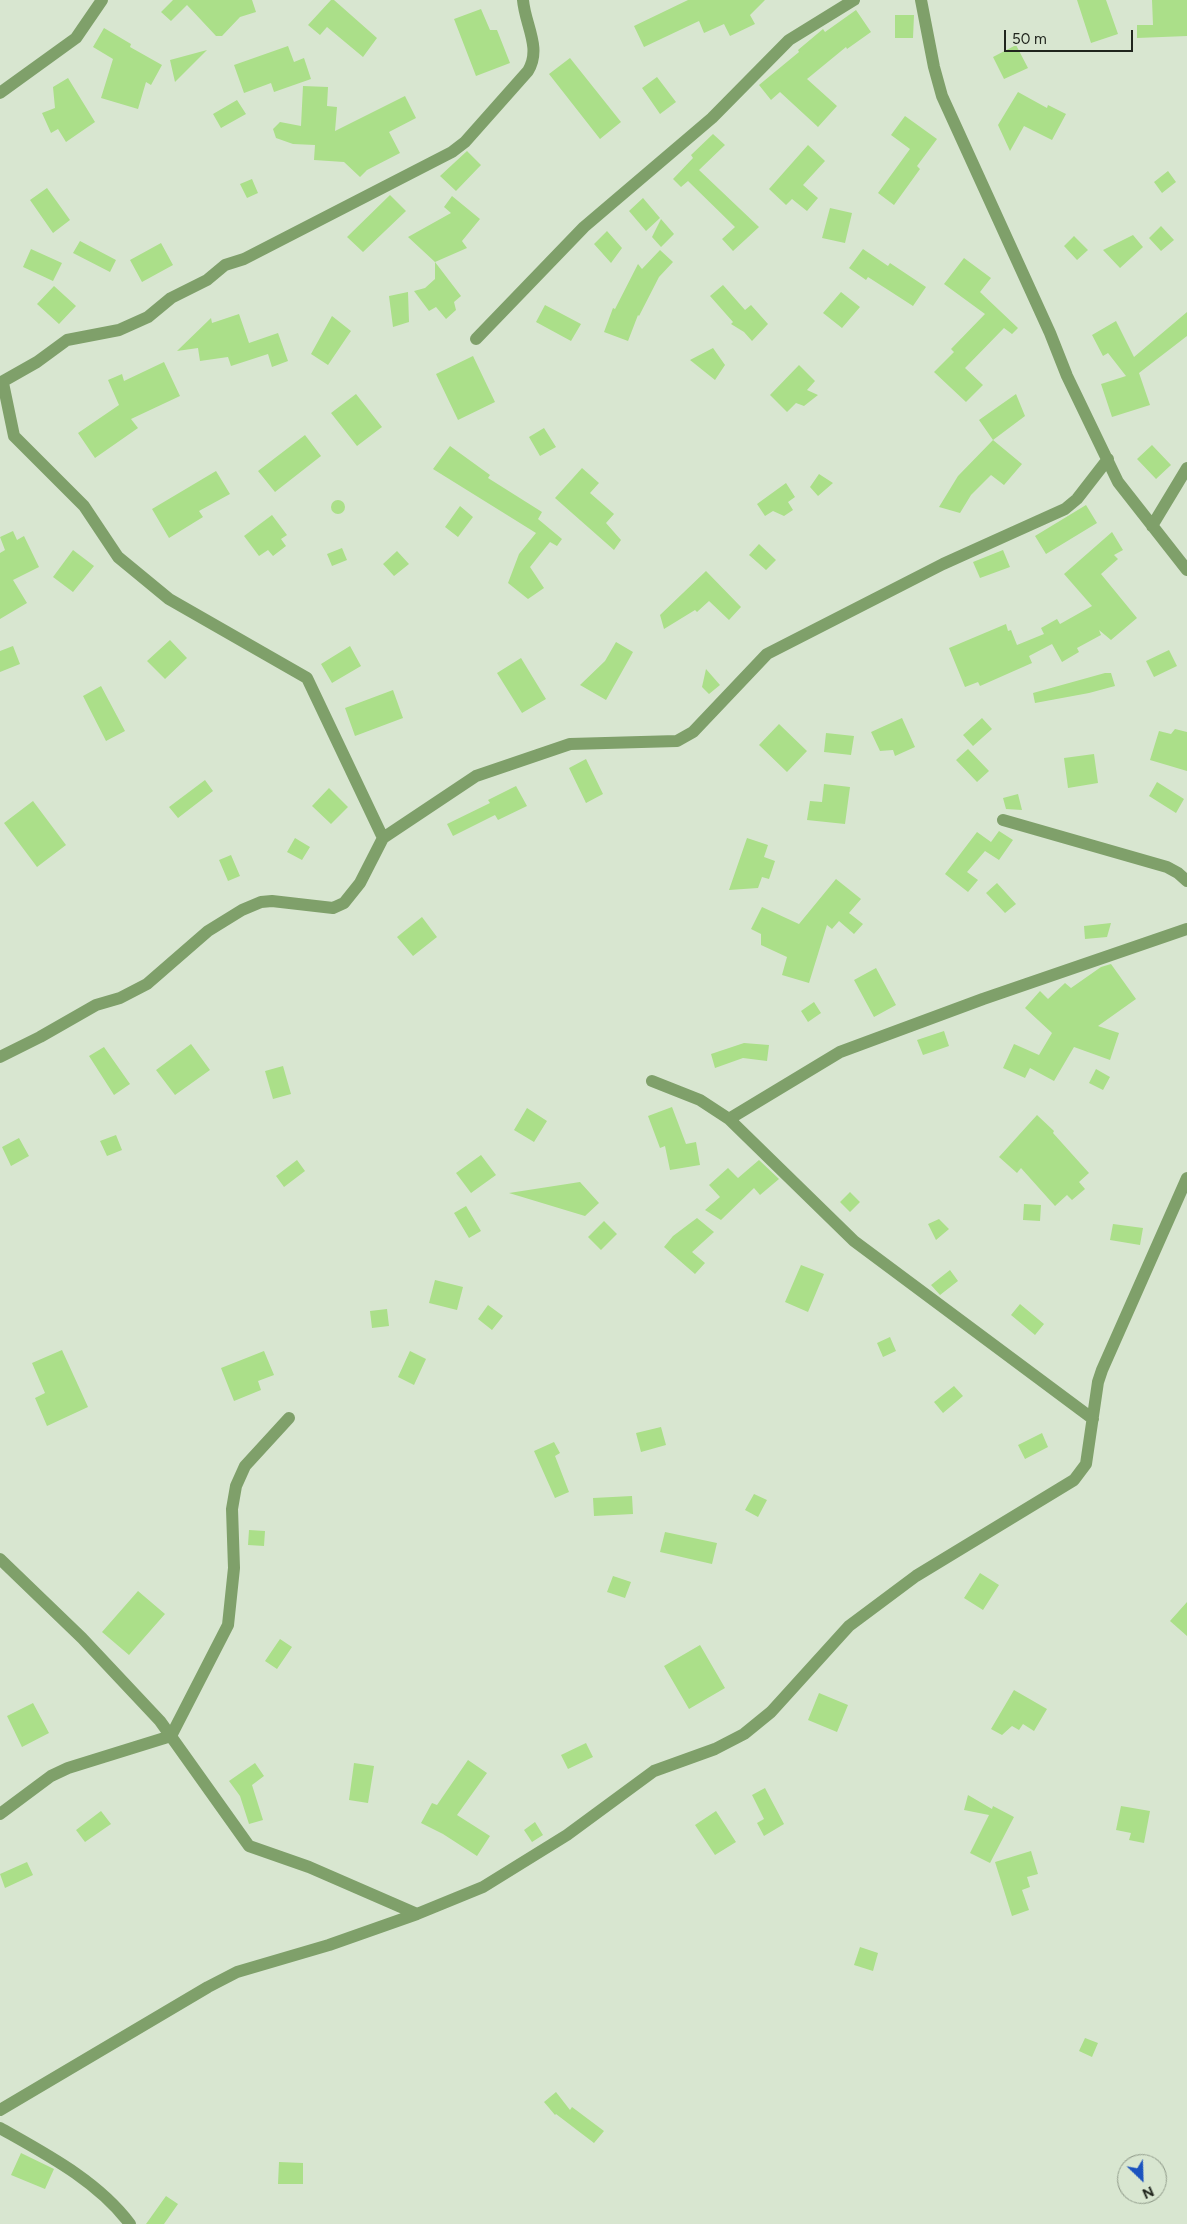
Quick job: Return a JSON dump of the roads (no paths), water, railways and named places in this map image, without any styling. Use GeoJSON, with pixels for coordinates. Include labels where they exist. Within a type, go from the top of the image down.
{"type":"FeatureCollection","features":[{"type":"Feature","properties":{"kind":"street"},"geometry":{"type":"LineString","coordinates":[[0,93],[76,38],[102,0]]}},
{"type":"Feature","properties":{"kind":"street"},"geometry":{"type":"LineString","coordinates":[[383,838],[307,678],[169,599],[118,557],[84,506],[14,436],[2,383],[67,340],[119,330],[148,317],[171,298],[207,280],[225,265],[244,259],[440,160],[452,152],[465,142],[528,71],[534,61],[533,45],[523,0]]}},
{"type":"Feature","properties":{"kind":"street"},"geometry":{"type":"LineString","coordinates":[[476,339],[584,227],[712,118],[789,40],[854,0]]}},
{"type":"Feature","properties":{"kind":"street"},"geometry":{"type":"LineString","coordinates":[[921,0],[934,68],[942,96],[1050,333],[1067,376],[1118,482],[1187,570]]}},
{"type":"Feature","properties":{"kind":"street"},"geometry":{"type":"LineString","coordinates":[[0,1056],[40,1038],[96,1005],[120,998],[147,984],[208,931],[242,910],[261,902],[272,901],[333,908],[344,903],[360,883],[383,838],[476,776],[570,744],[678,742],[693,732],[767,654],[943,564],[1065,509],[1077,499],[1108,459]]}},
{"type":"Feature","properties":{"kind":"street"},"geometry":{"type":"LineString","coordinates":[[1152,526],[1187,468]]}},
{"type":"Feature","properties":{"kind":"street"},"geometry":{"type":"LineString","coordinates":[[1003,820],[1167,867],[1187,881]]}},
{"type":"Feature","properties":{"kind":"street"},"geometry":{"type":"LineString","coordinates":[[729,1119],[840,1052],[983,999],[1187,929]]}},
{"type":"Feature","properties":{"kind":"street"},"geometry":{"type":"LineString","coordinates":[[652,1081],[700,1100],[729,1119],[854,1241],[1093,1419]]}},
{"type":"Feature","properties":{"kind":"street"},"geometry":{"type":"LineString","coordinates":[[0,2110],[208,1986],[237,1972],[329,1945],[417,1914],[483,1887],[567,1834],[654,1771],[715,1749],[744,1734],[771,1712],[849,1626],[916,1576],[1074,1480],[1086,1464],[1098,1382],[1102,1370],[1187,1178]]}},
{"type":"Feature","properties":{"kind":"street"},"geometry":{"type":"LineString","coordinates":[[0,1814],[51,1776],[68,1768],[171,1736],[228,1625],[234,1568],[232,1509],[236,1486],[245,1466],[288,1418]]}},
{"type":"Feature","properties":{"kind":"street"},"geometry":{"type":"LineString","coordinates":[[0,1559],[82,1638],[160,1721],[249,1846],[261,1852],[309,1868],[417,1914]]}},
{"type":"Feature","properties":{"kind":"street"},"geometry":{"type":"LineString","coordinates":[[0,2128],[61,2163],[117,2206],[130,2224]]}}]}
